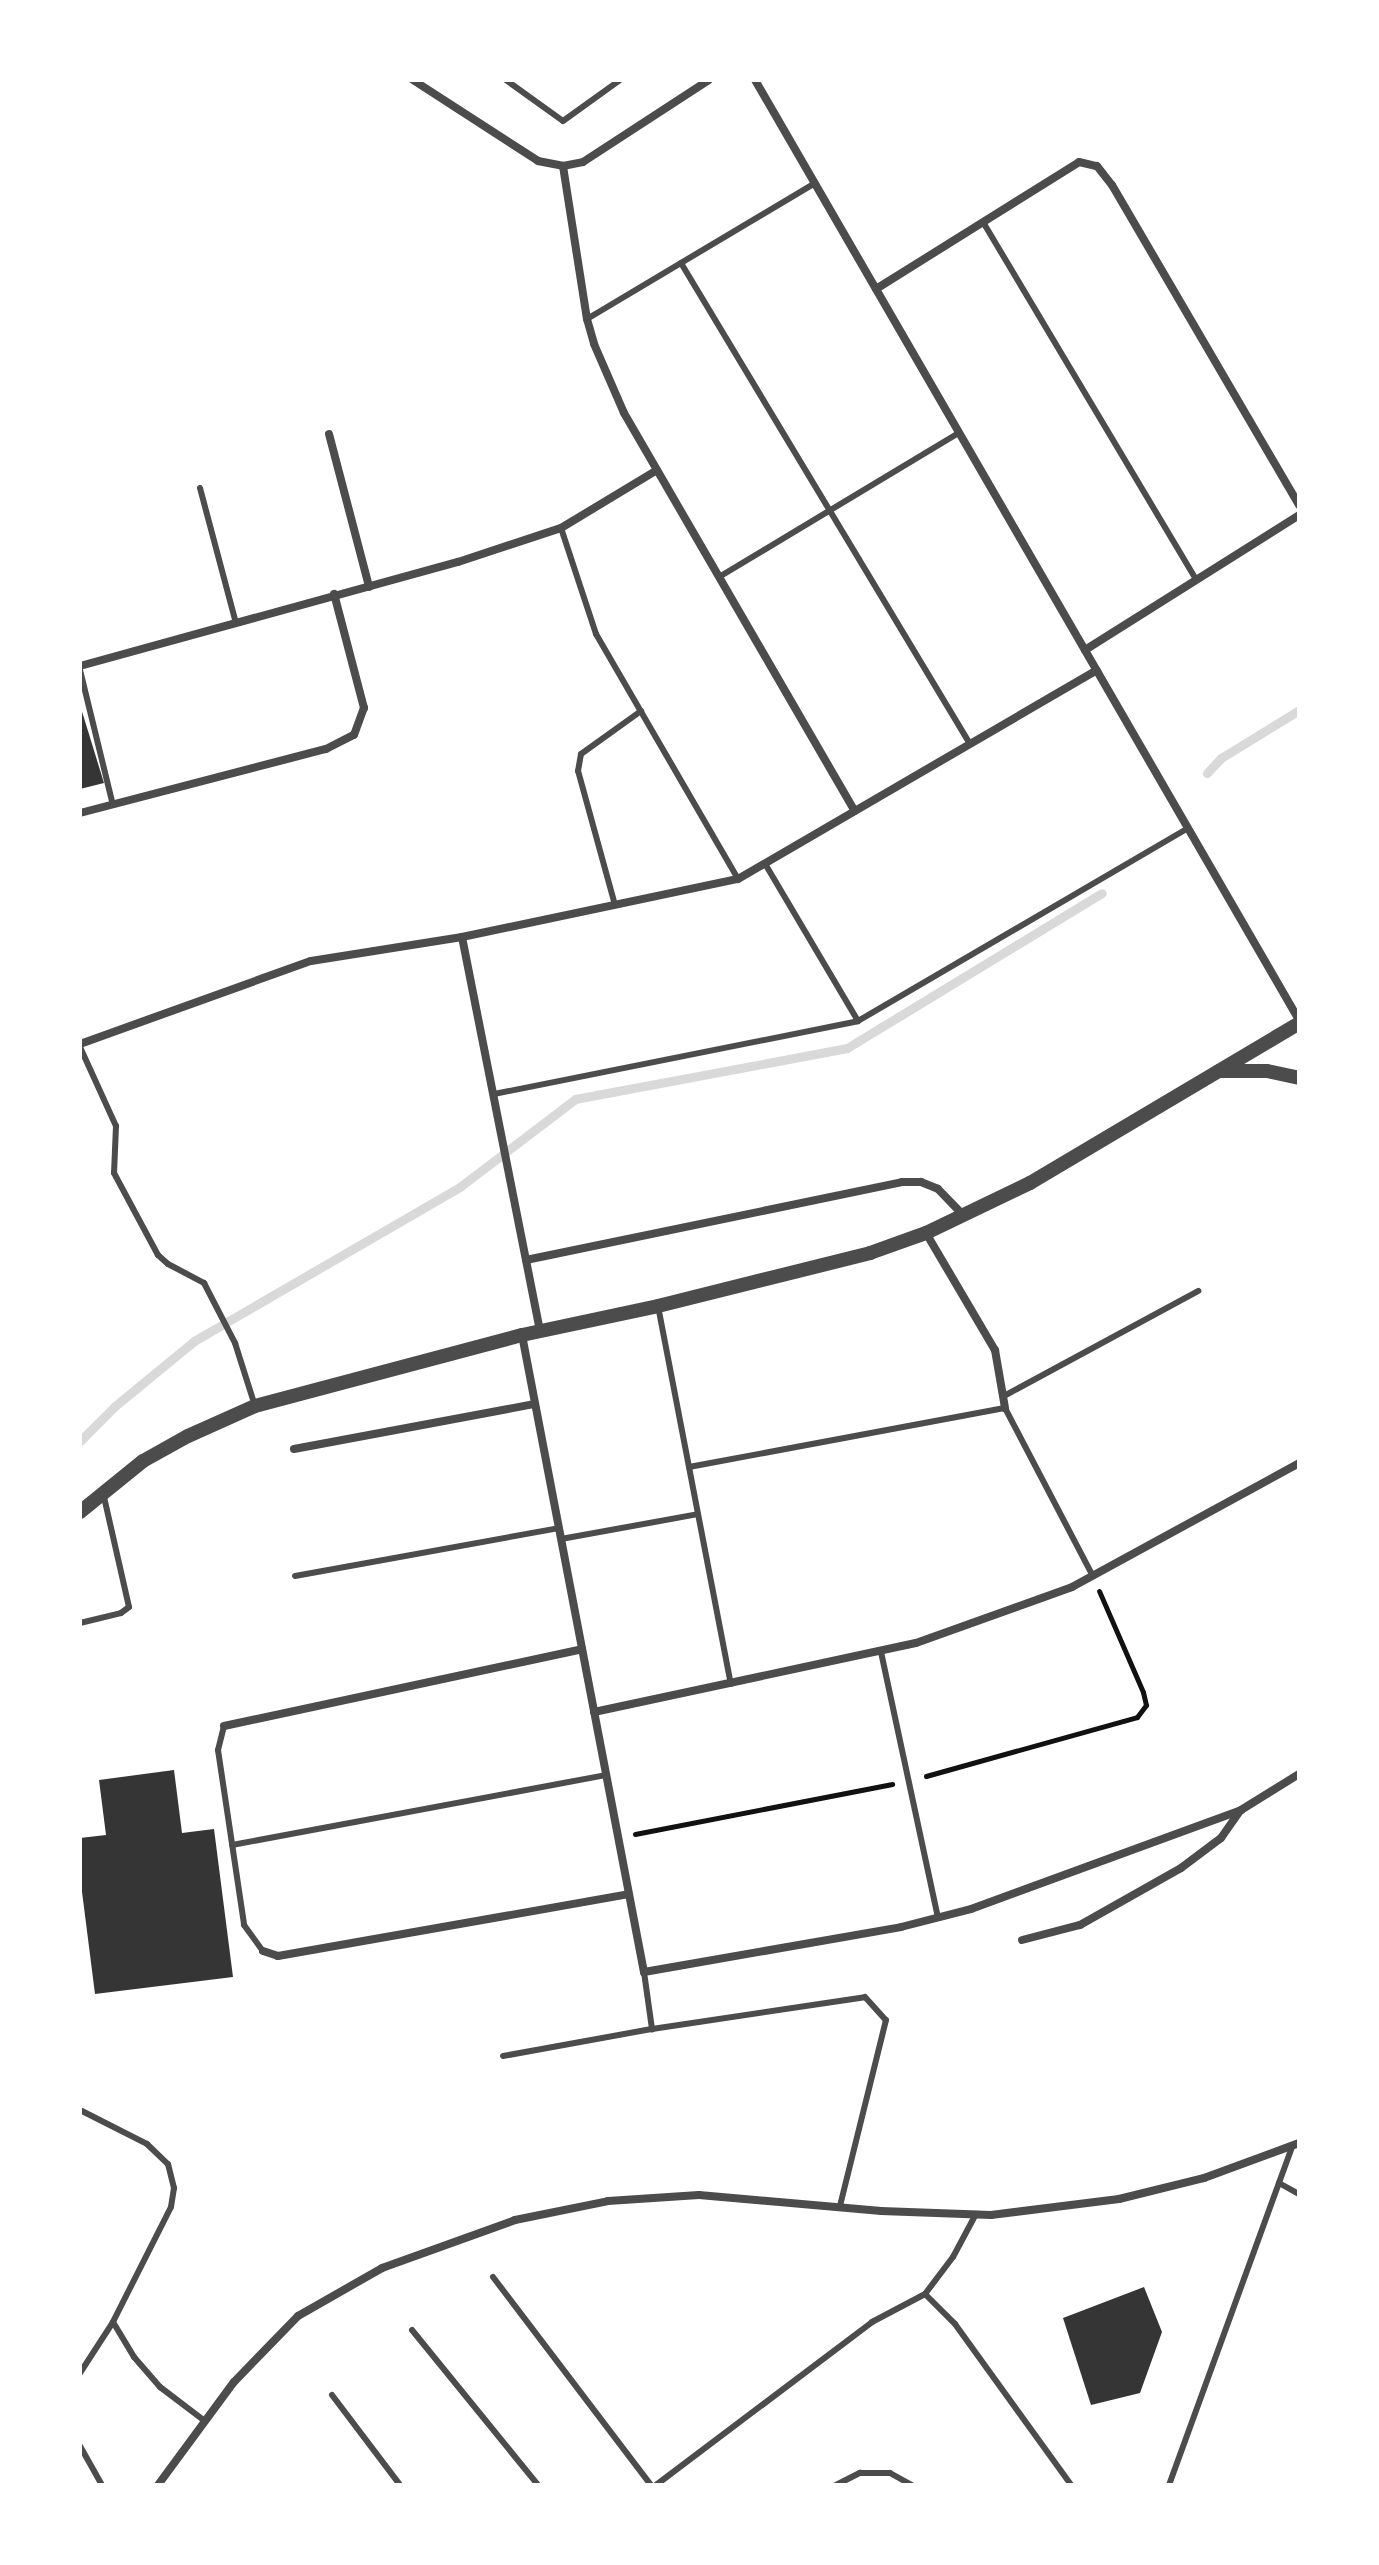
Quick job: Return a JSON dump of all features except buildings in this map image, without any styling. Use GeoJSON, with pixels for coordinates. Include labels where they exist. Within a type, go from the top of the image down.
{"type":"FeatureCollection","features":[{"type":"Feature","properties":{"kind":"street"},"geometry":{"type":"LineString","coordinates":[[413,80],[426,83],[538,161],[563,166],[583,162],[709,80]]}},
{"type":"Feature","properties":{"kind":"street"},"geometry":{"type":"LineString","coordinates":[[80,1512],[165,1448],[255,1406],[522,1335],[658,1306],[870,1253],[926,1233],[1030,1183],[1299,1021],[755,80]]}},
{"type":"Feature","properties":{"kind":"street"},"geometry":{"type":"LineString","coordinates":[[876,289],[1079,162],[1097,166],[1112,185],[1299,505]]}},
{"type":"Feature","properties":{"kind":"street"},"geometry":{"type":"LineString","coordinates":[[563,166],[587,319],[594,344],[624,413],[855,811]]}},
{"type":"Feature","properties":{"kind":"street"},"geometry":{"type":"LineString","coordinates":[[329,434],[369,587]]}},
{"type":"Feature","properties":{"kind":"street"},"geometry":{"type":"LineString","coordinates":[[80,668],[334,594],[369,587],[561,528],[657,470]]}},
{"type":"Feature","properties":{"kind":"street"},"geometry":{"type":"LineString","coordinates":[[1085,650],[1299,515]]}},
{"type":"Feature","properties":{"kind":"street"},"geometry":{"type":"LineString","coordinates":[[80,813],[326,749],[354,735],[364,708],[334,594]]}},
{"type":"Feature","properties":{"kind":"street"},"geometry":{"type":"LineString","coordinates":[[80,1046],[311,961],[462,937],[738,879],[1097,670]]}},
{"type":"Feature","properties":{"kind":"street"},"geometry":{"type":"LineString","coordinates":[[462,937],[540,1332]]}},
{"type":"Feature","properties":{"kind":"street"},"geometry":{"type":"LineString","coordinates":[[1218,1071],[1267,1071],[1299,1078]]}},
{"type":"Feature","properties":{"kind":"street"},"geometry":{"type":"LineString","coordinates":[[526,1260],[902,1182],[921,1182],[938,1189],[964,1217]]}},
{"type":"Feature","properties":{"kind":"street"},"geometry":{"type":"LineString","coordinates":[[926,1233],[995,1350],[1005,1408]]}},
{"type":"Feature","properties":{"kind":"street"},"geometry":{"type":"LineString","coordinates":[[522,1335],[644,1972],[901,1927],[986,1904],[1241,1810],[1299,1774]]}},
{"type":"Feature","properties":{"kind":"street"},"geometry":{"type":"LineString","coordinates":[[294,1449],[535,1404]]}},
{"type":"Feature","properties":{"kind":"street"},"geometry":{"type":"LineString","coordinates":[[594,1712],[916,1643],[1093,1576],[1299,1463]]}},
{"type":"Feature","properties":{"kind":"street"},"geometry":{"type":"LineString","coordinates":[[224,1726],[582,1649]]}},
{"type":"Feature","properties":{"kind":"street"},"geometry":{"type":"LineString","coordinates":[[1022,1940],[1080,1925],[1181,1868],[1221,1838],[1241,1810]]}},
{"type":"Feature","properties":{"kind":"street"},"geometry":{"type":"LineString","coordinates":[[263,1951],[278,1956],[629,1894]]}},
{"type":"Feature","properties":{"kind":"street"},"geometry":{"type":"LineString","coordinates":[[158,2485],[234,2382],[298,2316],[382,2268],[515,2220],[608,2201],[699,2195],[881,2211],[976,2214],[1119,2199],[1204,2178],[1296,2145]]}},
{"type":"Feature","properties":{"kind":"lane"},"geometry":{"type":"LineString","coordinates":[[506,80],[563,121],[620,80]]}},
{"type":"Feature","properties":{"kind":"lane"},"geometry":{"type":"LineString","coordinates":[[587,319],[815,183]]}},
{"type":"Feature","properties":{"kind":"lane"},"geometry":{"type":"LineString","coordinates":[[983,222],[1196,580]]}},
{"type":"Feature","properties":{"kind":"lane"},"geometry":{"type":"LineString","coordinates":[[681,263],[970,744]]}},
{"type":"Feature","properties":{"kind":"lane"},"geometry":{"type":"LineString","coordinates":[[719,577],[959,433]]}},
{"type":"Feature","properties":{"kind":"lane"},"geometry":{"type":"LineString","coordinates":[[200,488],[236,623]]}},
{"type":"Feature","properties":{"kind":"lane"},"geometry":{"type":"LineString","coordinates":[[561,528],[596,634],[738,879]]}},
{"type":"Feature","properties":{"kind":"lane"},"geometry":{"type":"LineString","coordinates":[[80,668],[113,805]]}},
{"type":"Feature","properties":{"kind":"lane"},"geometry":{"type":"LineString","coordinates":[[615,905],[578,771],[581,754],[641,711]]}},
{"type":"Feature","properties":{"kind":"lane"},"geometry":{"type":"LineString","coordinates":[[494,1094],[858,1021],[1188,828]]}},
{"type":"Feature","properties":{"kind":"lane"},"geometry":{"type":"LineString","coordinates":[[765,864],[858,1021]]}},
{"type":"Feature","properties":{"kind":"lane"},"geometry":{"type":"LineString","coordinates":[[80,1046],[116,1126],[114,1173],[143,1229],[168,1264],[204,1283],[235,1343],[255,1406]]}},
{"type":"Feature","properties":{"kind":"lane"},"geometry":{"type":"LineString","coordinates":[[1004,1396],[1198,1291]]}},
{"type":"Feature","properties":{"kind":"lane"},"geometry":{"type":"LineString","coordinates":[[658,1306],[731,1684]]}},
{"type":"Feature","properties":{"kind":"lane"},"geometry":{"type":"LineString","coordinates":[[689,1467],[1005,1408],[1093,1576]]}},
{"type":"Feature","properties":{"kind":"lane"},"geometry":{"type":"LineString","coordinates":[[80,1623],[121,1613],[129,1607],[103,1493]]}},
{"type":"Feature","properties":{"kind":"lane"},"geometry":{"type":"LineString","coordinates":[[561,1539],[698,1514]]}},
{"type":"Feature","properties":{"kind":"lane"},"geometry":{"type":"LineString","coordinates":[[295,1576],[559,1528]]}},
{"type":"Feature","properties":{"kind":"lane"},"geometry":{"type":"LineString","coordinates":[[881,1652],[938,1917]]}},
{"type":"Feature","properties":{"kind":"lane"},"geometry":{"type":"LineString","coordinates":[[224,1726],[218,1750],[244,1925],[263,1951]]}},
{"type":"Feature","properties":{"kind":"lane"},"geometry":{"type":"LineString","coordinates":[[232,1845],[606,1775]]}},
{"type":"Feature","properties":{"kind":"lane"},"geometry":{"type":"LineString","coordinates":[[644,1972],[652,2029]]}},
{"type":"Feature","properties":{"kind":"lane"},"geometry":{"type":"LineString","coordinates":[[503,2056],[652,2029],[865,1997],[886,2020],[840,2206]]}},
{"type":"Feature","properties":{"kind":"lane"},"geometry":{"type":"LineString","coordinates":[[80,2110],[147,2144],[168,2164],[174,2188],[171,2207],[113,2322],[80,2373]]}},
{"type":"Feature","properties":{"kind":"lane"},"geometry":{"type":"LineString","coordinates":[[1169,2485],[1279,2183],[1296,2145]]}},
{"type":"Feature","properties":{"kind":"lane"},"geometry":{"type":"LineString","coordinates":[[1279,2183],[1299,2194]]}},
{"type":"Feature","properties":{"kind":"lane"},"geometry":{"type":"LineString","coordinates":[[493,2277],[653,2485],[872,2322],[925,2294],[953,2257],[976,2214]]}},
{"type":"Feature","properties":{"kind":"lane"},"geometry":{"type":"LineString","coordinates":[[925,2294],[955,2324],[1071,2485]]}},
{"type":"Feature","properties":{"kind":"lane"},"geometry":{"type":"LineString","coordinates":[[113,2322],[134,2357],[160,2387],[205,2421]]}},
{"type":"Feature","properties":{"kind":"lane"},"geometry":{"type":"LineString","coordinates":[[412,2330],[538,2485]]}},
{"type":"Feature","properties":{"kind":"lane"},"geometry":{"type":"LineString","coordinates":[[332,2395],[400,2485]]}},
{"type":"Feature","properties":{"kind":"lane"},"geometry":{"type":"LineString","coordinates":[[80,2446],[102,2485]]}},
{"type":"Feature","properties":{"kind":"lane"},"geometry":{"type":"LineString","coordinates":[[836,2485],[860,2473],[890,2473],[912,2485]]}},
{"type":"Feature","properties":{"kind":"path"},"geometry":{"type":"LineString","coordinates":[[619,1837],[909,1781],[1137,1717],[1146,1705],[1143,1692],[1093,1576]]}},
{"type":"Feature","properties":{"kind":"waterway"},"geometry":{"type":"LineString","coordinates":[[1207,773],[1221,758],[1299,710]]}},
{"type":"Feature","properties":{"kind":"waterway"},"geometry":{"type":"LineString","coordinates":[[80,1441],[115,1406],[194,1341],[461,1186],[575,1099],[847,1048],[1102,893]]}}]}
